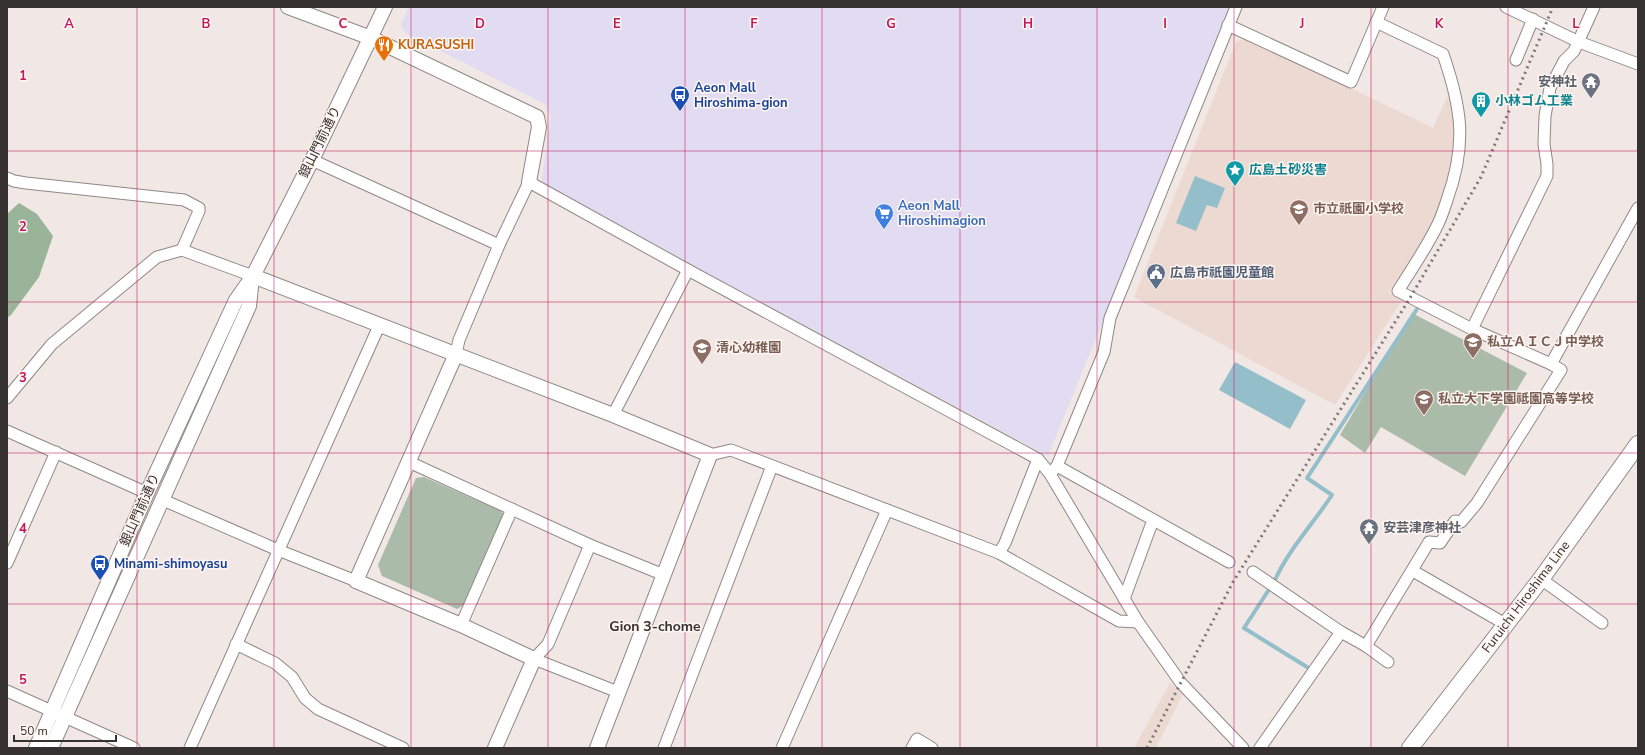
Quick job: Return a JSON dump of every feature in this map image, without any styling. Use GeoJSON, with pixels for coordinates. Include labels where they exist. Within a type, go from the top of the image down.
{"type":"FeatureCollection","features":[{"type":"Feature","properties":{"kind":"main road","name":"Furuichi Hiroshima Line"},"geometry":{"type":"LineString","coordinates":[[1410,748],[1541,579],[1638,444]]}},
{"type":"Feature","properties":{"kind":"street"},"geometry":{"type":"LineString","coordinates":[[288,7],[371,38],[537,117],[539,127],[529,182],[499,245],[458,340],[456,354],[356,581]]}},
{"type":"Feature","properties":{"kind":"street","name":"銀山門前通り"},"geometry":{"type":"LineString","coordinates":[[51,748],[58,715],[147,493],[236,300],[253,276],[312,160],[385,7]]}},
{"type":"Feature","properties":{"kind":"street"},"geometry":{"type":"LineString","coordinates":[[1053,470],[1104,352],[1110,318],[1236,7]]}},
{"type":"Feature","properties":{"kind":"street"},"geometry":{"type":"LineString","coordinates":[[1228,25],[1351,82],[1383,7]]}},
{"type":"Feature","properties":{"kind":"street"},"geometry":{"type":"LineString","coordinates":[[1506,7],[1579,42],[1638,64]]}},
{"type":"Feature","properties":{"kind":"street"},"geometry":{"type":"LineString","coordinates":[[1472,329],[1547,176],[1544,144],[1545,116],[1550,88],[1564,61],[1574,51],[1579,42],[1594,7]]}},
{"type":"Feature","properties":{"kind":"street"},"geometry":{"type":"LineString","coordinates":[[1516,60],[1533,19]]}},
{"type":"Feature","properties":{"kind":"street"},"geometry":{"type":"LineString","coordinates":[[1366,646],[1413,571],[1429,542],[1440,543],[1455,521],[1461,522],[1477,503],[1561,370],[1551,364],[1472,329],[1398,291],[1437,227],[1454,180],[1460,149],[1459,113],[1453,83],[1443,54],[1376,22]]}},
{"type":"Feature","properties":{"kind":"street"},"geometry":{"type":"LineString","coordinates":[[312,160],[499,245]]}},
{"type":"Feature","properties":{"kind":"street"},"geometry":{"type":"LineString","coordinates":[[7,178],[26,183],[184,200],[199,208],[199,211],[182,250]]}},
{"type":"Feature","properties":{"kind":"street"},"geometry":{"type":"LineString","coordinates":[[529,182],[688,270],[1038,459],[1053,470],[1153,520],[1229,562]]}},
{"type":"Feature","properties":{"kind":"street"},"geometry":{"type":"LineString","coordinates":[[1551,364],[1638,208]]}},
{"type":"Feature","properties":{"kind":"street"},"geometry":{"type":"LineString","coordinates":[[7,398],[52,344],[157,257],[182,250],[456,354],[613,415],[710,455],[731,450],[999,553],[1119,621],[1138,622]]}},
{"type":"Feature","properties":{"kind":"street"},"geometry":{"type":"LineString","coordinates":[[613,415],[688,270]]}},
{"type":"Feature","properties":{"kind":"street","name":"銀山門前通り"},"geometry":{"type":"LineString","coordinates":[[36,748],[58,715],[163,500],[249,306],[253,276]]}},
{"type":"Feature","properties":{"kind":"street"},"geometry":{"type":"LineString","coordinates":[[190,748],[379,326]]}},
{"type":"Feature","properties":{"kind":"street"},"geometry":{"type":"LineString","coordinates":[[7,431],[147,493]]}},
{"type":"Feature","properties":{"kind":"street"},"geometry":{"type":"LineString","coordinates":[[7,563],[56,452]]}},
{"type":"Feature","properties":{"kind":"street"},"geometry":{"type":"LineString","coordinates":[[597,748],[710,455]]}},
{"type":"Feature","properties":{"kind":"street"},"geometry":{"type":"LineString","coordinates":[[999,553],[1005,543],[1038,459]]}},
{"type":"Feature","properties":{"kind":"street"},"geometry":{"type":"LineString","coordinates":[[409,462],[590,545],[664,575]]}},
{"type":"Feature","properties":{"kind":"street"},"geometry":{"type":"LineString","coordinates":[[664,748],[772,466]]}},
{"type":"Feature","properties":{"kind":"street"},"geometry":{"type":"LineString","coordinates":[[1053,470],[1138,622],[1181,683],[1242,748]]}},
{"type":"Feature","properties":{"kind":"street"},"geometry":{"type":"LineString","coordinates":[[163,500],[278,550],[461,625],[534,659],[618,692]]}},
{"type":"Feature","properties":{"kind":"street"},"geometry":{"type":"LineString","coordinates":[[461,625],[512,509]]}},
{"type":"Feature","properties":{"kind":"street"},"geometry":{"type":"LineString","coordinates":[[782,748],[887,510]]}},
{"type":"Feature","properties":{"kind":"street"},"geometry":{"type":"LineString","coordinates":[[1124,599],[1153,520]]}},
{"type":"Feature","properties":{"kind":"street"},"geometry":{"type":"LineString","coordinates":[[495,748],[534,659],[548,644],[590,545]]}},
{"type":"Feature","properties":{"kind":"street"},"geometry":{"type":"LineString","coordinates":[[1413,571],[1469,602],[1500,622],[1507,623]]}},
{"type":"Feature","properties":{"kind":"street"},"geometry":{"type":"LineString","coordinates":[[1253,572],[1388,662]]}},
{"type":"Feature","properties":{"kind":"street"},"geometry":{"type":"LineString","coordinates":[[1541,579],[1602,623]]}},
{"type":"Feature","properties":{"kind":"street"},"geometry":{"type":"LineString","coordinates":[[1260,748],[1341,632]]}},
{"type":"Feature","properties":{"kind":"street"},"geometry":{"type":"LineString","coordinates":[[236,644],[276,663],[292,677],[305,698],[318,709],[403,748]]}},
{"type":"Feature","properties":{"kind":"street"},"geometry":{"type":"LineString","coordinates":[[7,691],[134,748]]}},
{"type":"Feature","properties":{"kind":"street"},"geometry":{"type":"LineString","coordinates":[[912,748],[917,739],[932,748]]}},
{"type":"Feature","properties":{"kind":"shaded area","name":"Aeon Mall Hiroshimagion"},"geometry":{"type":"Polygon","coordinates":[[[409,7],[1231,7],[1048,456],[541,184],[551,116],[545,104],[405,33],[401,24],[409,7]]]}},
{"type":"Feature","properties":{"kind":"shaded area","name":"市立祇園小学校"},"geometry":{"type":"Polygon","coordinates":[[[1246,38],[1433,128],[1451,89],[1458,133],[1443,210],[1408,270],[1395,282],[1389,292],[1402,300],[1335,405],[1134,297],[1236,42],[1246,38]]]}},
{"type":"Feature","properties":{"kind":"shaded area"},"geometry":{"type":"Polygon","coordinates":[[[1170,683],[1183,694],[1156,748],[1134,748],[1170,683]]]}},
{"type":"Feature","properties":{"kind":"green space"},"geometry":{"type":"Polygon","coordinates":[[[19,203],[37,214],[53,236],[39,277],[11,315],[7,318],[7,214],[19,203]]]}},
{"type":"Feature","properties":{"kind":"green space"},"geometry":{"type":"Polygon","coordinates":[[[1412,313],[1527,373],[1465,476],[1381,427],[1365,453],[1340,435],[1412,313]]]}},
{"type":"Feature","properties":{"kind":"green space"},"geometry":{"type":"Polygon","coordinates":[[[424,477],[501,511],[504,515],[464,605],[457,609],[382,576],[378,565],[416,478],[424,477]]]}},
{"type":"Feature","properties":{"kind":"water"},"geometry":{"type":"Polygon","coordinates":[[[1195,176],[1225,188],[1217,208],[1207,205],[1196,231],[1176,223],[1195,176]]]}},
{"type":"Feature","properties":{"kind":"water"},"geometry":{"type":"Polygon","coordinates":[[[1235,362],[1306,400],[1290,429],[1219,390],[1235,362]]]}},
{"type":"Feature","properties":{"kind":"waterway"},"geometry":{"type":"LineString","coordinates":[[1274,582],[1293,548],[1332,495],[1307,478],[1417,309]]}},
{"type":"Feature","properties":{"kind":"waterway"},"geometry":{"type":"LineString","coordinates":[[1268,591],[1244,628],[1307,667]]}},
{"type":"Feature","properties":{"kind":"railway"},"geometry":{"type":"LineString","coordinates":[[1147,748],[1233,582],[1410,298],[1481,177],[1553,7]]}},
{"type":"Feature","properties":{"kind":"place","name":"KURASUSHI"},"geometry":{"type":"Point","coordinates":[384,62]}},
{"type":"Feature","properties":{"kind":"place","name":"安神社"},"geometry":{"type":"Point","coordinates":[1591,99]}},
{"type":"Feature","properties":{"kind":"place","name":"Aeon Mall Hiroshima-gion"},"geometry":{"type":"Point","coordinates":[680,112]}},
{"type":"Feature","properties":{"kind":"place","name":"小林ゴム工業"},"geometry":{"type":"Point","coordinates":[1481,118]}},
{"type":"Feature","properties":{"kind":"place","name":"広島土砂災害"},"geometry":{"type":"Point","coordinates":[1235,187]}},
{"type":"Feature","properties":{"kind":"place","name":"市立祇園小学校"},"geometry":{"type":"Point","coordinates":[1299,226]}},
{"type":"Feature","properties":{"kind":"place","name":"Aeon Mall Hiroshimagion"},"geometry":{"type":"Point","coordinates":[884,230]}},
{"type":"Feature","properties":{"kind":"place","name":"広島市祇園児童館"},"geometry":{"type":"Point","coordinates":[1156,290]}},
{"type":"Feature","properties":{"kind":"place","name":"私立ＡＩＣＪ中学校"},"geometry":{"type":"Point","coordinates":[1473,359]}},
{"type":"Feature","properties":{"kind":"place","name":"清心幼稚園"},"geometry":{"type":"Point","coordinates":[702,365]}},
{"type":"Feature","properties":{"kind":"place","name":"私立大下学園祗園高等学校"},"geometry":{"type":"Point","coordinates":[1424,416]}},
{"type":"Feature","properties":{"kind":"place","name":"安芸津彦神社"},"geometry":{"type":"Point","coordinates":[1369,545]}},
{"type":"Feature","properties":{"kind":"place","name":"Minami-shimoyasu"},"geometry":{"type":"Point","coordinates":[100,581]}},
{"type":"Feature","properties":{"kind":"district","name":"Gion 3-chome"},"geometry":{"type":"Point","coordinates":[655,626]}}]}
